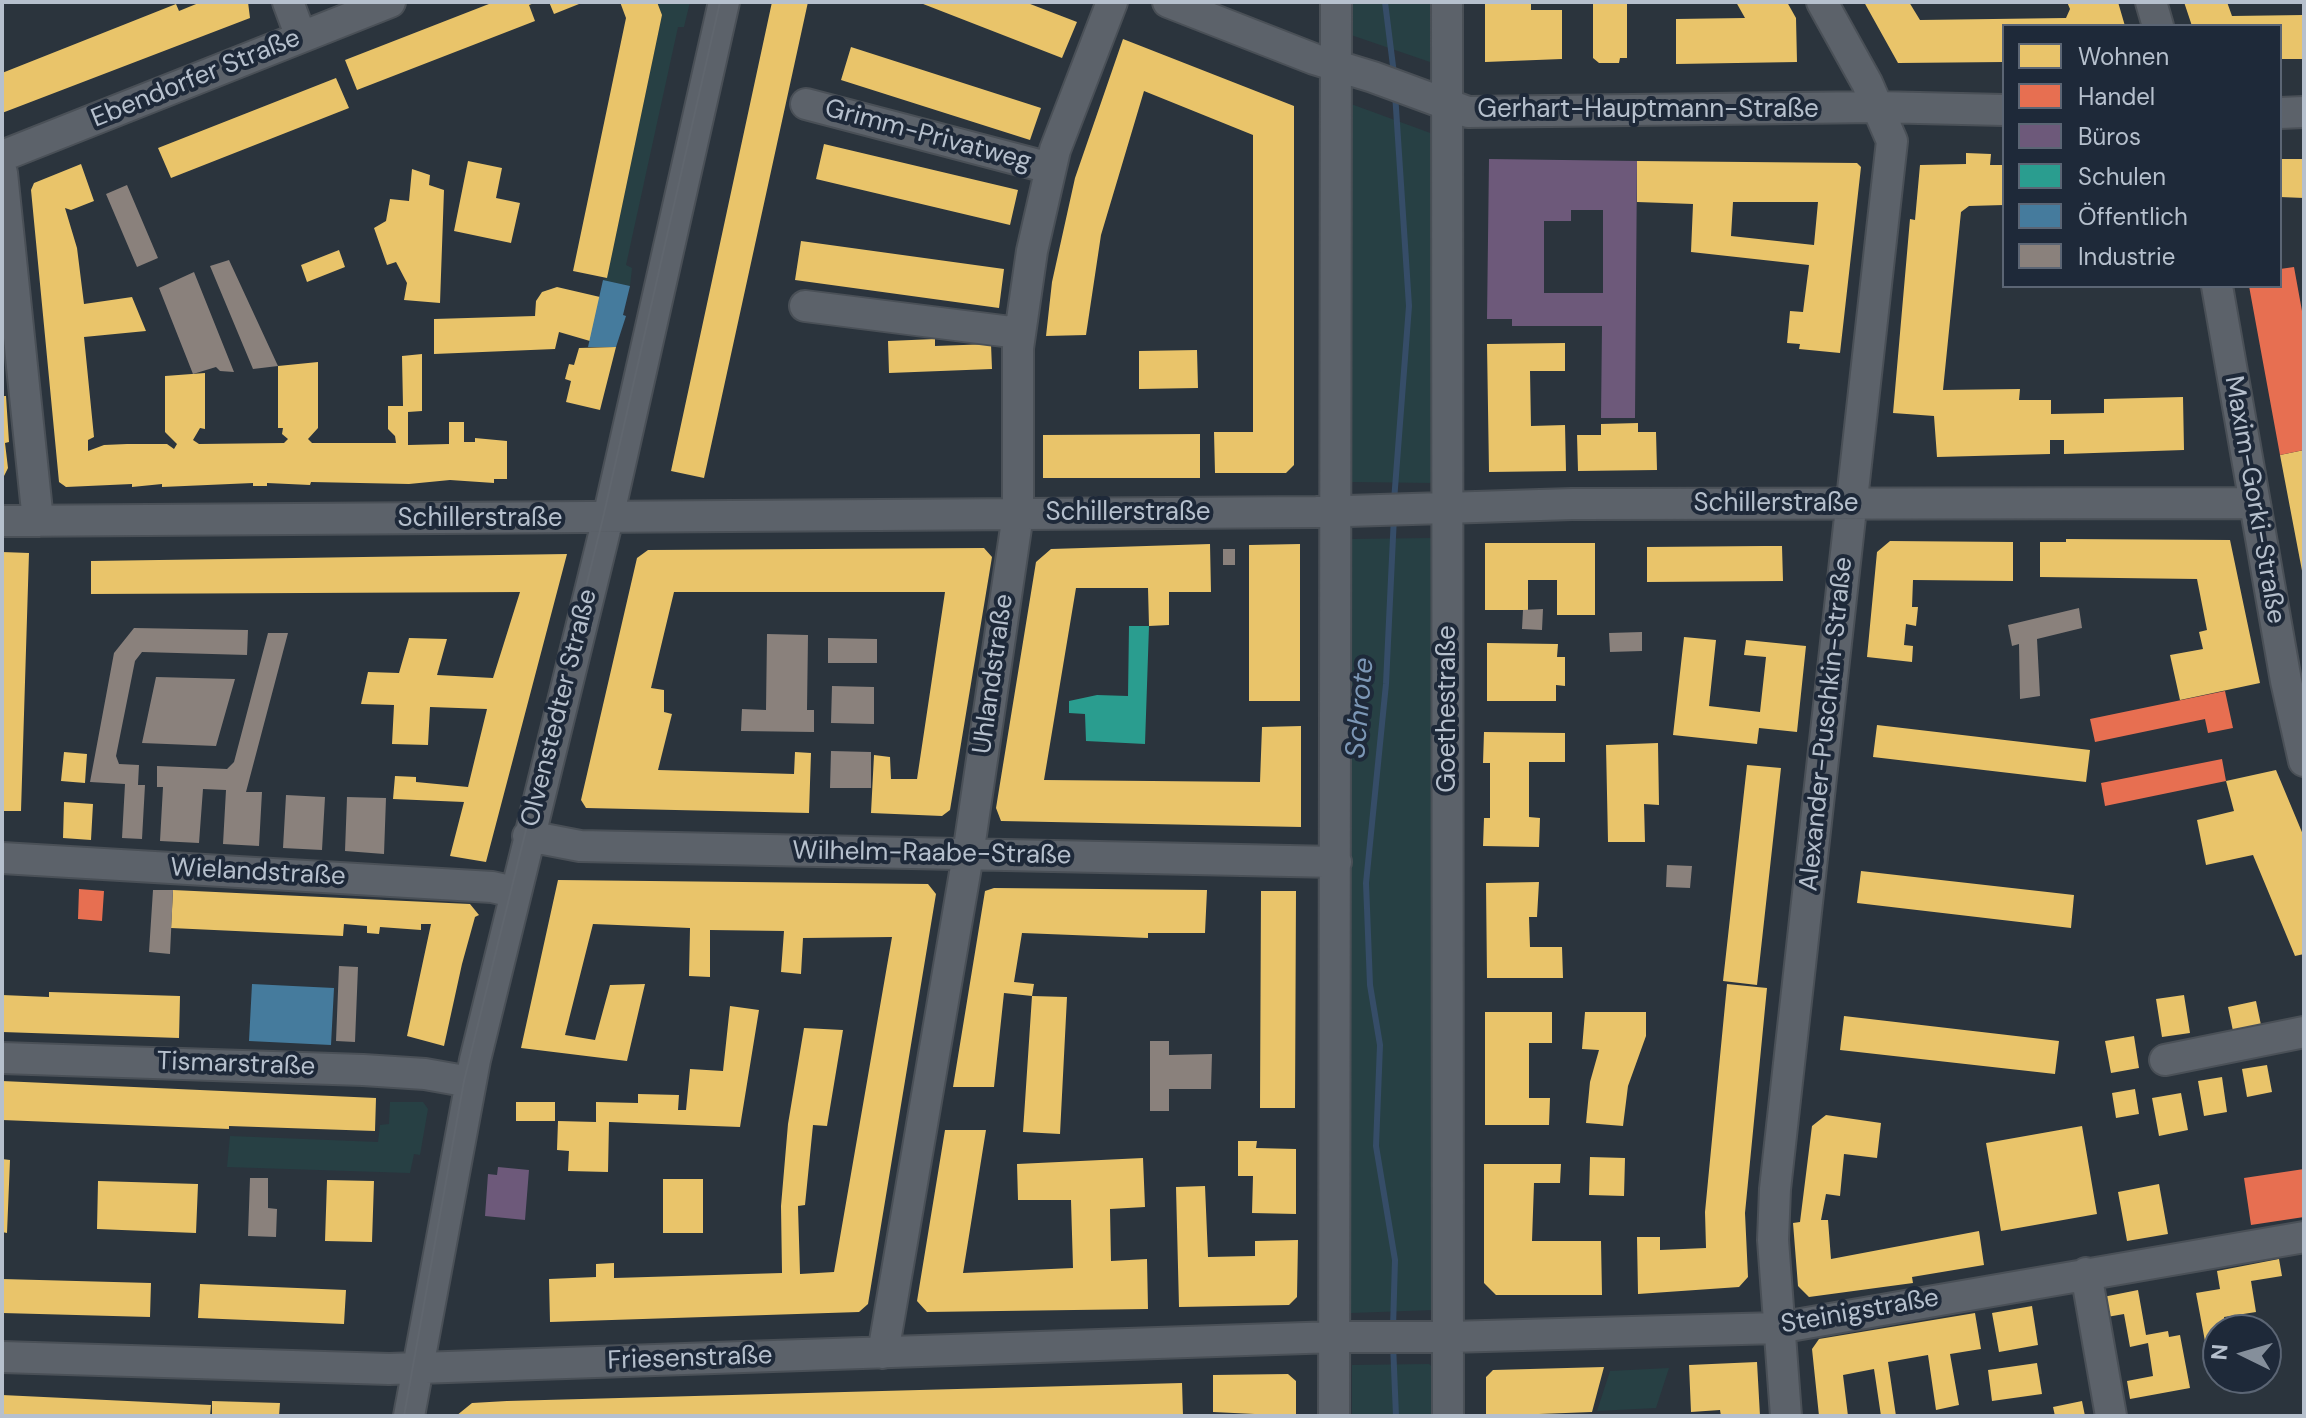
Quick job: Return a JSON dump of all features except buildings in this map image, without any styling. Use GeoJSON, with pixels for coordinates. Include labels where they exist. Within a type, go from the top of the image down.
{"type":"FeatureCollection","features":[{"type":"Feature","properties":{"kind":"street"},"geometry":{"type":"LineString","coordinates":[[288,2],[301,37]]}},
{"type":"Feature","properties":{"kind":"street","name":"Ebendorfer Straße"},"geometry":{"type":"LineString","coordinates":[[2,156],[390,2]]}},
{"type":"Feature","properties":{"kind":"street","name":"Olvenstedter Straße"},"geometry":{"type":"LineString","coordinates":[[409,1416],[470,1082],[514,892],[608,518],[724,2]]}},
{"type":"Feature","properties":{"kind":"street","name":"Uhlandstraße"},"geometry":{"type":"LineString","coordinates":[[883,1353],[968,855],[1018,514],[1019,333],[1032,251],[1050,168],[1112,2]]}},
{"type":"Feature","properties":{"kind":"street","name":"Gerhart-Hauptmann-Straße"},"geometry":{"type":"LineString","coordinates":[[1168,2],[1468,112],[1877,107],[2002,110]]}},
{"type":"Feature","properties":{"kind":"street"},"geometry":{"type":"LineString","coordinates":[[1334,1416],[1336,2]]}},
{"type":"Feature","properties":{"kind":"street","name":"Goethestraße"},"geometry":{"type":"LineString","coordinates":[[1447,2],[1448,1416]]}},
{"type":"Feature","properties":{"kind":"street","name":"Alexander-Puschkin-Straße"},"geometry":{"type":"LineString","coordinates":[[1786,1416],[1773,1240],[1775,1189],[1892,141],[1822,2]]}},
{"type":"Feature","properties":{"kind":"street"},"geometry":{"type":"LineString","coordinates":[[2151,2],[2157,24]]}},
{"type":"Feature","properties":{"kind":"street","name":"Grimm-Privatweg"},"geometry":{"type":"LineString","coordinates":[[806,104],[1050,168]]}},
{"type":"Feature","properties":{"kind":"street"},"geometry":{"type":"LineString","coordinates":[[2282,113],[2304,112]]}},
{"type":"Feature","properties":{"kind":"street"},"geometry":{"type":"LineString","coordinates":[[2,173],[38,521]]}},
{"type":"Feature","properties":{"kind":"street","name":"Maxim-Gorki-Straße"},"geometry":{"type":"LineString","coordinates":[[2217,288],[2254,503],[2304,761]]}},
{"type":"Feature","properties":{"kind":"street"},"geometry":{"type":"LineString","coordinates":[[805,306],[1019,333]]}},
{"type":"Feature","properties":{"kind":"street","name":"Schillerstraße"},"geometry":{"type":"LineString","coordinates":[[2,521],[2254,503]]}},
{"type":"Feature","properties":{"kind":"street","name":"Wilhelm-Raabe-Straße"},"geometry":{"type":"LineString","coordinates":[[528,836],[580,846],[1336,862]]}},
{"type":"Feature","properties":{"kind":"street","name":"Wielandstraße"},"geometry":{"type":"LineString","coordinates":[[2,858],[492,887],[514,892]]}},
{"type":"Feature","properties":{"kind":"street"},"geometry":{"type":"LineString","coordinates":[[2165,1060],[2304,1032]]}},
{"type":"Feature","properties":{"kind":"street","name":"Tismarstraße"},"geometry":{"type":"LineString","coordinates":[[2,1058],[301,1067],[425,1074],[470,1082]]}},
{"type":"Feature","properties":{"kind":"street","name":"Steinigstraße"},"geometry":{"type":"LineString","coordinates":[[1379,1338],[1778,1328],[2304,1237]]}},
{"type":"Feature","properties":{"kind":"street"},"geometry":{"type":"LineString","coordinates":[[2086,1273],[2111,1416]]}},
{"type":"Feature","properties":{"kind":"street","name":"Friesenstraße"},"geometry":{"type":"LineString","coordinates":[[2,1357],[346,1368],[1379,1338]]}},
{"type":"Feature","properties":{"kind":"green space"},"geometry":{"type":"Polygon","coordinates":[[[657,2],[690,2],[684,27],[678,27],[626,265],[632,268],[630,286],[603,280],[607,278],[662,15],[657,2]]]}},
{"type":"Feature","properties":{"kind":"green space"},"geometry":{"type":"Polygon","coordinates":[[[1351,2],[1433,2],[1433,63],[1351,35],[1351,2]]]}},
{"type":"Feature","properties":{"kind":"green space"},"geometry":{"type":"Polygon","coordinates":[[[1351,104],[1433,134],[1434,483],[1352,482],[1351,104]]]}},
{"type":"Feature","properties":{"kind":"green space"},"geometry":{"type":"Polygon","coordinates":[[[1433,538],[1434,1310],[1351,1313],[1351,539],[1433,538]]]}},
{"type":"Feature","properties":{"kind":"green space"},"geometry":{"type":"Polygon","coordinates":[[[390,1102],[423,1102],[428,1109],[420,1155],[414,1154],[410,1173],[227,1167],[230,1136],[378,1142],[380,1125],[389,1124],[390,1102]]]}},
{"type":"Feature","properties":{"kind":"green space"},"geometry":{"type":"Polygon","coordinates":[[[1429,1364],[1433,1368],[1432,1416],[1352,1416],[1352,1365],[1429,1364]]]}},
{"type":"Feature","properties":{"kind":"green space"},"geometry":{"type":"Polygon","coordinates":[[[1669,1368],[1656,1408],[1597,1411],[1610,1371],[1669,1368]]]}},
{"type":"Feature","properties":{"kind":"waterway","name":"Schrote"},"geometry":{"type":"LineString","coordinates":[[1385,2],[1394,74]]}},
{"type":"Feature","properties":{"kind":"waterway","name":"Schrote"},"geometry":{"type":"LineString","coordinates":[[1394,501],[1409,306],[1395,93]]}},
{"type":"Feature","properties":{"kind":"waterway","name":"Schrote"},"geometry":{"type":"LineString","coordinates":[[1393,1328],[1395,1260],[1376,1146],[1380,1045],[1370,985],[1366,883],[1386,684],[1394,516]]}},
{"type":"Feature","properties":{"kind":"waterway","name":"Schrote"},"geometry":{"type":"LineString","coordinates":[[1393,1344],[1396,1416]]}},
{"type":"Feature","properties":{"kind":"tram line"},"geometry":{"type":"LineString","coordinates":[[404,1416],[464,1081],[603,518],[720,2]]}}]}
